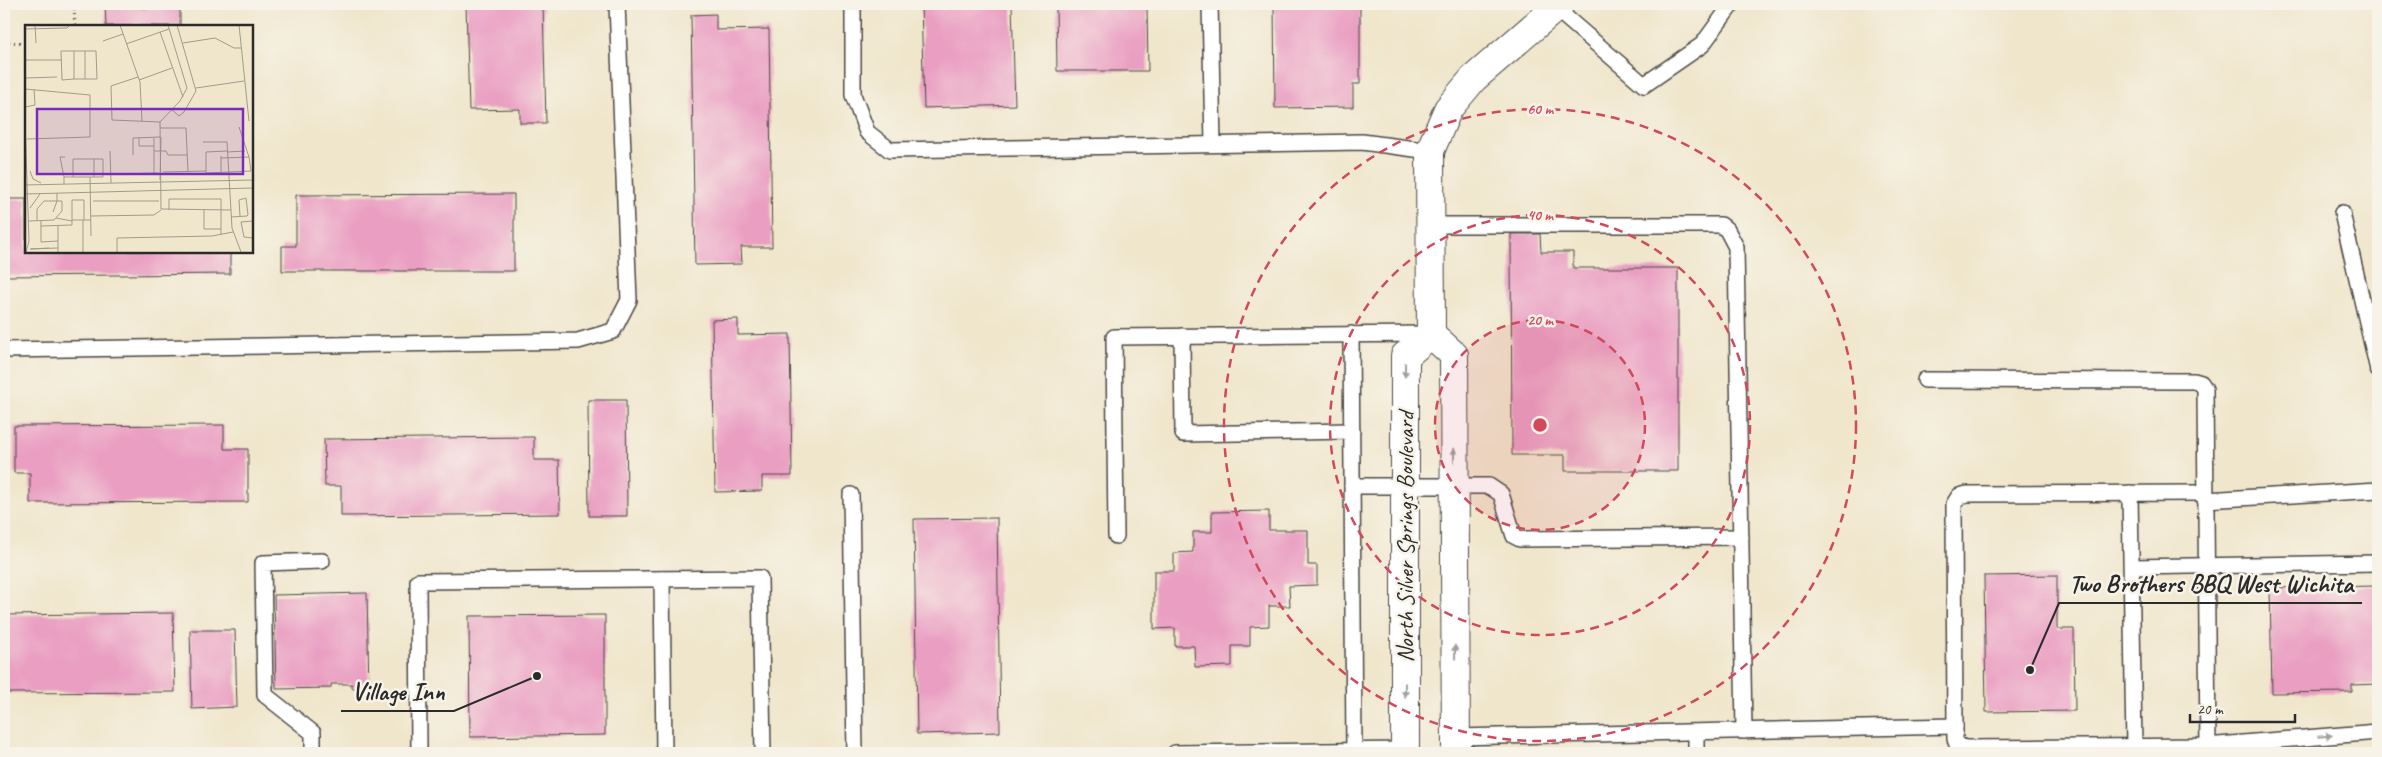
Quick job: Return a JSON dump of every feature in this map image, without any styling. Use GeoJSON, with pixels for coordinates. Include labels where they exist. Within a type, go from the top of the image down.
{"type":"FeatureCollection","features":[{"type":"Feature","properties":{"kind":"street"},"geometry":{"type":"LineString","coordinates":[[1431,334],[1430,152],[1448,109],[1473,79],[1557,6]]}},
{"type":"Feature","properties":{"kind":"street","name":"North Silver Springs Boulevard"},"geometry":{"type":"LineString","coordinates":[[1405,752],[1404,356],[1431,334],[1454,355],[1456,745]]}},
{"type":"Feature","properties":{"kind":"lane"},"geometry":{"type":"LineString","coordinates":[[4,350],[578,341],[613,331],[629,300],[616,4]]}},
{"type":"Feature","properties":{"kind":"lane"},"geometry":{"type":"LineString","coordinates":[[853,4],[853,95],[867,132],[890,150],[1362,142],[1430,152]]}},
{"type":"Feature","properties":{"kind":"lane"},"geometry":{"type":"LineString","coordinates":[[1210,4],[1213,144]]}},
{"type":"Feature","properties":{"kind":"lane"},"geometry":{"type":"LineString","coordinates":[[1557,6],[1644,85],[1702,45],[1732,4]]}},
{"type":"Feature","properties":{"kind":"lane"},"geometry":{"type":"LineString","coordinates":[[2342,213],[2378,370]]}},
{"type":"Feature","properties":{"kind":"lane"},"geometry":{"type":"LineString","coordinates":[[1430,225],[1720,225],[1727,230],[1736,247],[1744,731]]}},
{"type":"Feature","properties":{"kind":"lane"},"geometry":{"type":"LineString","coordinates":[[1351,334],[1354,751]]}},
{"type":"Feature","properties":{"kind":"lane"},"geometry":{"type":"LineString","coordinates":[[1116,536],[1114,337],[1431,334]]}},
{"type":"Feature","properties":{"kind":"lane"},"geometry":{"type":"LineString","coordinates":[[1182,336],[1183,434],[1352,431]]}},
{"type":"Feature","properties":{"kind":"lane"},"geometry":{"type":"LineString","coordinates":[[1925,380],[2194,381],[2201,383],[2204,389],[2207,750]]}},
{"type":"Feature","properties":{"kind":"lane"},"geometry":{"type":"LineString","coordinates":[[1352,486],[1489,486],[1501,494],[1514,536],[1520,539],[1740,537]]}},
{"type":"Feature","properties":{"kind":"lane"},"geometry":{"type":"LineString","coordinates":[[2378,490],[2205,496],[2130,493],[1967,494],[1959,496],[1954,504],[1955,726],[1957,745],[1965,748],[2134,747],[2207,750],[2378,732]]}},
{"type":"Feature","properties":{"kind":"lane"},"geometry":{"type":"LineString","coordinates":[[2130,493],[2134,747]]}},
{"type":"Feature","properties":{"kind":"lane"},"geometry":{"type":"LineString","coordinates":[[851,495],[856,753]]}},
{"type":"Feature","properties":{"kind":"lane"},"geometry":{"type":"LineString","coordinates":[[313,753],[313,732],[265,695],[264,563],[322,562]]}},
{"type":"Feature","properties":{"kind":"lane"},"geometry":{"type":"LineString","coordinates":[[2132,567],[2378,564]]}},
{"type":"Feature","properties":{"kind":"lane"},"geometry":{"type":"LineString","coordinates":[[419,753],[418,581],[760,578],[763,753]]}},
{"type":"Feature","properties":{"kind":"lane"},"geometry":{"type":"LineString","coordinates":[[662,579],[664,753]]}},
{"type":"Feature","properties":{"kind":"lane"},"geometry":{"type":"LineString","coordinates":[[1456,745],[1696,732],[1955,726]]}},
{"type":"Feature","properties":{"kind":"lane"},"geometry":{"type":"LineString","coordinates":[[1696,732],[1696,753]]}},
{"type":"Feature","properties":{"kind":"lane"},"geometry":{"type":"LineString","coordinates":[[1175,753],[1405,752]]}},
{"type":"Feature","properties":{"kind":"path"},"geometry":{"type":"LineString","coordinates":[[74,4],[75,25]]}},
{"type":"Feature","properties":{"kind":"path"},"geometry":{"type":"LineString","coordinates":[[4,42],[25,43]]}},
{"type":"Feature","properties":{"kind":"building"},"geometry":{"type":"Polygon","coordinates":[[[105,4],[141,4],[141,8],[180,8],[180,25],[106,25],[105,4]]]}},
{"type":"Feature","properties":{"kind":"building"},"geometry":{"type":"Polygon","coordinates":[[[466,4],[543,4],[546,123],[520,123],[520,109],[469,110],[466,4]]]}},
{"type":"Feature","properties":{"kind":"building"},"geometry":{"type":"Polygon","coordinates":[[[921,4],[1012,4],[1015,105],[924,108],[921,4]]]}},
{"type":"Feature","properties":{"kind":"building"},"geometry":{"type":"Polygon","coordinates":[[[1056,4],[1147,4],[1148,71],[1057,71],[1056,4]]]}},
{"type":"Feature","properties":{"kind":"building"},"geometry":{"type":"Polygon","coordinates":[[[1274,4],[1360,4],[1360,84],[1353,84],[1353,107],[1275,108],[1274,4]]]}},
{"type":"Feature","properties":{"kind":"building"},"geometry":{"type":"Polygon","coordinates":[[[716,14],[716,30],[769,29],[772,247],[741,247],[742,264],[695,265],[691,15],[716,14]]]}},
{"type":"Feature","properties":{"kind":"building"},"geometry":{"type":"Polygon","coordinates":[[[514,194],[514,271],[282,271],[282,246],[296,246],[296,195],[514,194]]]}},
{"type":"Feature","properties":{"kind":"building"},"geometry":{"type":"Polygon","coordinates":[[[4,199],[25,199],[25,252],[230,252],[230,274],[4,276],[4,199]]]}},
{"type":"Feature","properties":{"kind":"building"},"geometry":{"type":"Polygon","coordinates":[[[1511,234],[1540,234],[1541,252],[1573,252],[1573,268],[1678,268],[1678,471],[1565,471],[1565,455],[1512,455],[1511,234]]]}},
{"type":"Feature","properties":{"kind":"building"},"geometry":{"type":"Polygon","coordinates":[[[738,319],[738,335],[790,334],[792,476],[762,476],[762,491],[715,492],[712,320],[738,319]]]}},
{"type":"Feature","properties":{"kind":"building"},"geometry":{"type":"Polygon","coordinates":[[[588,400],[626,400],[627,516],[589,516],[588,400]]]}},
{"type":"Feature","properties":{"kind":"building"},"geometry":{"type":"Polygon","coordinates":[[[224,425],[224,449],[248,449],[248,502],[30,503],[30,473],[14,473],[14,426],[224,425]]]}},
{"type":"Feature","properties":{"kind":"building"},"geometry":{"type":"Polygon","coordinates":[[[534,437],[534,460],[559,460],[560,514],[341,516],[341,486],[325,486],[324,439],[534,437]]]}},
{"type":"Feature","properties":{"kind":"building"},"geometry":{"type":"Polygon","coordinates":[[[1269,511],[1269,530],[1308,530],[1308,565],[1317,565],[1317,585],[1289,586],[1290,606],[1269,606],[1269,626],[1250,627],[1250,646],[1232,646],[1232,666],[1195,667],[1194,646],[1175,646],[1175,628],[1154,629],[1154,571],[1174,571],[1174,553],[1193,552],[1193,532],[1212,532],[1212,512],[1269,511]]]}},
{"type":"Feature","properties":{"kind":"building"},"geometry":{"type":"Polygon","coordinates":[[[997,518],[1000,732],[917,734],[914,519],[997,518]]]}},
{"type":"Feature","properties":{"kind":"building"},"geometry":{"type":"Polygon","coordinates":[[[2057,575],[2057,629],[2074,629],[2075,711],[1986,712],[1984,576],[2057,575]]]}},
{"type":"Feature","properties":{"kind":"building"},"geometry":{"type":"Polygon","coordinates":[[[2378,586],[2378,684],[2352,685],[2352,692],[2272,693],[2270,588],[2378,586]]]}},
{"type":"Feature","properties":{"kind":"building"},"geometry":{"type":"Polygon","coordinates":[[[367,593],[369,688],[352,688],[352,684],[331,684],[331,688],[276,689],[274,595],[367,593]]]}},
{"type":"Feature","properties":{"kind":"building"},"geometry":{"type":"Polygon","coordinates":[[[173,613],[175,692],[4,693],[4,615],[173,613]]]}},
{"type":"Feature","properties":{"kind":"building"},"geometry":{"type":"Polygon","coordinates":[[[605,615],[605,735],[470,737],[469,616],[605,615]]]}},
{"type":"Feature","properties":{"kind":"building"},"geometry":{"type":"Polygon","coordinates":[[[190,630],[235,630],[237,707],[192,709],[190,630]]]}},
{"type":"Feature","properties":{"kind":"place","name":"Two Brothers BBQ West Wichita"},"geometry":{"type":"Point","coordinates":[2030,670]}},
{"type":"Feature","properties":{"kind":"place","name":"Village Inn"},"geometry":{"type":"Point","coordinates":[537,676]}}]}
